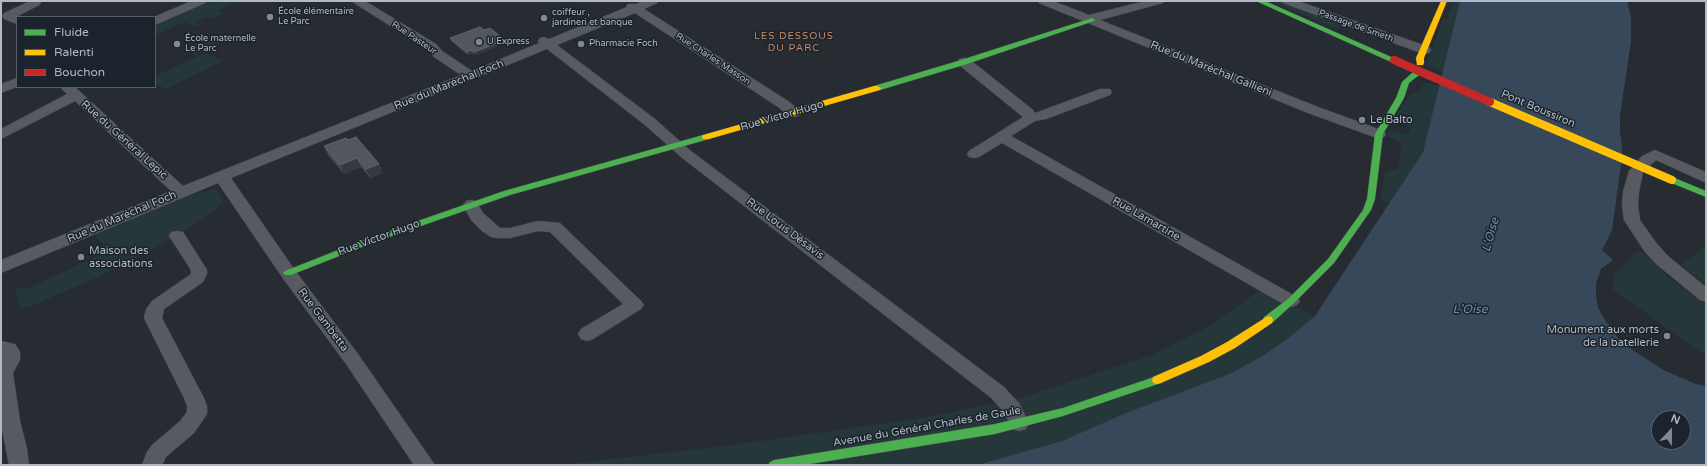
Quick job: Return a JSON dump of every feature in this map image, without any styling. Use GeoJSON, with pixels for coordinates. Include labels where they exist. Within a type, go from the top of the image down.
{"type":"FeatureCollection","features":[{"type":"Feature","properties":{"kind":"street"},"geometry":{"type":"LineString","coordinates":[[156,21],[201,1]]}},
{"type":"Feature","properties":{"kind":"street","name":"Rue Pasteur"},"geometry":{"type":"LineString","coordinates":[[357,1],[432,47],[438,54],[468,74]]}},
{"type":"Feature","properties":{"kind":"street","name":"Rue du Maréchal Foch"},"geometry":{"type":"LineString","coordinates":[[1,268],[182,192],[408,102],[468,74],[546,42],[637,5],[653,1]]}},
{"type":"Feature","properties":{"kind":"street","name":"Rue du Maréchal Gallieni"},"geometry":{"type":"LineString","coordinates":[[1044,1],[1313,110],[1379,134]]}},
{"type":"Feature","properties":{"kind":"street","name":"Rue Victor Hugo"},"geometry":{"type":"LineString","coordinates":[[288,273],[370,241],[471,205],[536,184],[794,113],[964,62],[1090,20],[1159,1]]}},
{"type":"Feature","properties":{"kind":"street"},"geometry":{"type":"LineString","coordinates":[[1251,1],[1296,18]]}},
{"type":"Feature","properties":{"kind":"street"},"geometry":{"type":"LineString","coordinates":[[1259,1],[1296,18]]}},
{"type":"Feature","properties":{"kind":"street","name":"Passage de Smeth"},"geometry":{"type":"LineString","coordinates":[[1287,1],[1420,58]]}},
{"type":"Feature","properties":{"kind":"street"},"geometry":{"type":"LineString","coordinates":[[1420,58],[1444,1]]}},
{"type":"Feature","properties":{"kind":"street"},"geometry":{"type":"LineString","coordinates":[[16,20],[8,16],[34,3]]}},
{"type":"Feature","properties":{"kind":"street","name":"Rue Charles Masson"},"geometry":{"type":"LineString","coordinates":[[637,5],[794,113]]}},
{"type":"Feature","properties":{"kind":"street","name":"Pont Boussiron"},"geometry":{"type":"LineString","coordinates":[[1296,18],[1706,194]]}},
{"type":"Feature","properties":{"kind":"street","name":"Rue Louis Désavis"},"geometry":{"type":"LineString","coordinates":[[546,42],[650,122],[677,146],[992,389],[1008,403],[1019,423]]}},
{"type":"Feature","properties":{"kind":"street"},"geometry":{"type":"LineString","coordinates":[[964,62],[1027,112],[1031,118]]}},
{"type":"Feature","properties":{"kind":"street"},"geometry":{"type":"LineString","coordinates":[[1379,134],[1400,98],[1408,76]]}},
{"type":"Feature","properties":{"kind":"street"},"geometry":{"type":"LineString","coordinates":[[1,89],[16,82]]}},
{"type":"Feature","properties":{"kind":"street"},"geometry":{"type":"LineString","coordinates":[[1,135],[71,91]]}},
{"type":"Feature","properties":{"kind":"street","name":"Rue du Général Lepic"},"geometry":{"type":"LineString","coordinates":[[71,91],[182,192]]}},
{"type":"Feature","properties":{"kind":"street"},"geometry":{"type":"LineString","coordinates":[[974,154],[1031,118],[1041,116],[1106,92]]}},
{"type":"Feature","properties":{"kind":"street","name":"Avenue du Général Charles de Gaule"},"geometry":{"type":"LineString","coordinates":[[774,465],[911,444],[1019,423],[1099,400],[1152,382],[1197,363],[1260,326],[1291,301],[1336,256],[1367,210],[1371,199],[1379,134]]}},
{"type":"Feature","properties":{"kind":"street","name":"Rue Lamartine"},"geometry":{"type":"LineString","coordinates":[[1002,137],[1291,301]]}},
{"type":"Feature","properties":{"kind":"street"},"geometry":{"type":"LineString","coordinates":[[1706,178],[1655,154],[1647,159],[1636,171],[1631,192],[1630,206],[1632,220],[1662,260],[1706,296]]}},
{"type":"Feature","properties":{"kind":"street","name":"Rue Gambetta"},"geometry":{"type":"LineString","coordinates":[[222,176],[234,196],[288,273],[352,358],[424,465]]}},
{"type":"Feature","properties":{"kind":"street"},"geometry":{"type":"LineString","coordinates":[[471,205],[477,216],[496,233],[510,233],[538,226],[554,227],[635,305],[587,334]]}},
{"type":"Feature","properties":{"kind":"street"},"geometry":{"type":"LineString","coordinates":[[152,465],[154,458],[160,451],[187,427],[197,414],[197,406],[194,398],[153,318],[155,309],[158,305],[197,278],[199,274],[199,270],[177,236]]}},
{"type":"Feature","properties":{"kind":"street"},"geometry":{"type":"LineString","coordinates":[[1,348],[9,349],[11,352],[11,360],[3,373],[10,421],[17,449],[19,465]]}},
{"type":"Feature","properties":{"kind":"shaded area"},"geometry":{"type":"Polygon","coordinates":[[[208,1],[238,1],[218,10],[224,13],[216,18],[212,19],[207,17],[195,22],[200,25],[195,27],[185,22],[156,35],[156,24],[208,1]]]}},
{"type":"Feature","properties":{"kind":"shaded area"},"geometry":{"type":"Polygon","coordinates":[[[1271,1],[1280,1],[1345,24],[1336,29],[1271,1]]]}},
{"type":"Feature","properties":{"kind":"shaded area"},"geometry":{"type":"Polygon","coordinates":[[[1454,1],[1460,1],[1443,72],[1426,65],[1443,19],[1447,18],[1454,1]]]}},
{"type":"Feature","properties":{"kind":"shaded area"},"geometry":{"type":"Polygon","coordinates":[[[219,34],[228,38],[195,55],[184,50],[219,34]]]}},
{"type":"Feature","properties":{"kind":"shaded area"},"geometry":{"type":"Polygon","coordinates":[[[205,53],[223,61],[166,89],[156,84],[156,76],[205,53]]]}},
{"type":"Feature","properties":{"kind":"shaded area"},"geometry":{"type":"Polygon","coordinates":[[[1425,82],[1439,86],[1423,152],[1389,203],[1380,200],[1385,172],[1398,169],[1402,143],[1387,136],[1389,129],[1408,135],[1411,127],[1392,121],[1411,93],[1418,93],[1425,82]]]}},
{"type":"Feature","properties":{"kind":"shaded area"},"geometry":{"type":"Polygon","coordinates":[[[216,189],[224,200],[215,210],[177,236],[100,276],[34,305],[21,309],[14,289],[31,287],[108,251],[95,235],[183,197],[216,189]]]}},
{"type":"Feature","properties":{"kind":"shaded area"},"geometry":{"type":"Polygon","coordinates":[[[1706,245],[1706,285],[1681,265],[1706,245]]]}},
{"type":"Feature","properties":{"kind":"shaded area"},"geometry":{"type":"Polygon","coordinates":[[[1636,252],[1643,253],[1672,280],[1706,305],[1706,356],[1613,290],[1614,275],[1636,252]]]}},
{"type":"Feature","properties":{"kind":"shaded area"},"geometry":{"type":"Polygon","coordinates":[[[1260,290],[1315,316],[1287,339],[1261,357],[1229,374],[1126,413],[1062,441],[977,465],[559,465],[733,445],[922,418],[1021,398],[1152,355],[1208,327],[1260,290]]]}},
{"type":"Feature","properties":{"kind":"water","name":"L’Oise"},"geometry":{"type":"Polygon","coordinates":[[[1460,1],[1627,1],[1631,18],[1631,41],[1620,116],[1622,146],[1621,165],[1612,230],[1602,250],[1613,260],[1601,269],[1596,283],[1596,297],[1598,308],[1607,323],[1619,339],[1628,347],[1665,371],[1696,384],[1706,386],[1706,465],[977,465],[1062,441],[1126,413],[1229,374],[1261,357],[1287,339],[1315,316],[1423,152],[1460,1]]]}},
{"type":"Feature","properties":{"kind":"building","name":"U Express"},"geometry":{"type":"Polygon","coordinates":[[[480,27],[484,30],[490,28],[505,40],[474,52],[472,50],[467,52],[450,38],[480,27]]]}},
{"type":"Feature","properties":{"kind":"building"},"geometry":{"type":"Polygon","coordinates":[[[356,137],[379,164],[366,169],[357,158],[340,165],[324,146],[346,138],[348,140],[356,137]]]}},
{"type":"Feature","properties":{"kind":"traffic: fast"},"geometry":{"type":"LineString","coordinates":[[1259,1],[1394,60]]}},
{"type":"Feature","properties":{"kind":"traffic: fast"},"geometry":{"type":"LineString","coordinates":[[877,88],[964,62],[1092,20]]}},
{"type":"Feature","properties":{"kind":"traffic: fast"},"geometry":{"type":"LineString","coordinates":[[1268,320],[1291,301],[1331,261],[1367,210],[1371,199],[1379,134],[1400,98],[1406,82],[1415,75]]}},
{"type":"Feature","properties":{"kind":"traffic: fast"},"geometry":{"type":"LineString","coordinates":[[288,273],[369,241],[507,193],[706,137]]}},
{"type":"Feature","properties":{"kind":"traffic: fast"},"geometry":{"type":"LineString","coordinates":[[1672,180],[1706,194]]}},
{"type":"Feature","properties":{"kind":"traffic: fast"},"geometry":{"type":"LineString","coordinates":[[774,465],[995,429],[1063,412],[1157,380]]}},
{"type":"Feature","properties":{"kind":"traffic: slow"},"geometry":{"type":"LineString","coordinates":[[1420,63],[1420,58],[1444,1]]}},
{"type":"Feature","properties":{"kind":"traffic: slow"},"geometry":{"type":"LineString","coordinates":[[706,137],[877,88]]}},
{"type":"Feature","properties":{"kind":"traffic: slow"},"geometry":{"type":"LineString","coordinates":[[1490,102],[1672,180]]}},
{"type":"Feature","properties":{"kind":"traffic: slow"},"geometry":{"type":"LineString","coordinates":[[1157,380],[1205,359],[1231,345],[1268,320]]}},
{"type":"Feature","properties":{"kind":"traffic: jam"},"geometry":{"type":"LineString","coordinates":[[1394,60],[1490,102]]}},
{"type":"Feature","properties":{"kind":"place","name":"École élémentaire Le Parc"},"geometry":{"type":"Point","coordinates":[270,17]}},
{"type":"Feature","properties":{"kind":"place","name":"coiffeur , jardineri et banque"},"geometry":{"type":"Point","coordinates":[544,18]}},
{"type":"Feature","properties":{"kind":"place","name":"U Express"},"geometry":{"type":"Point","coordinates":[479,42]}},
{"type":"Feature","properties":{"kind":"place","name":"École maternelle Le Parc"},"geometry":{"type":"Point","coordinates":[177,44]}},
{"type":"Feature","properties":{"kind":"place","name":"Pharmacie Foch"},"geometry":{"type":"Point","coordinates":[581,44]}},
{"type":"Feature","properties":{"kind":"place","name":"Le Balto"},"geometry":{"type":"Point","coordinates":[1362,120]}},
{"type":"Feature","properties":{"kind":"place","name":"Maison des associations"},"geometry":{"type":"Point","coordinates":[81,257]}},
{"type":"Feature","properties":{"kind":"place","name":"Monument aux morts de la batellerie"},"geometry":{"type":"Point","coordinates":[1667,336]}},
{"type":"Feature","properties":{"kind":"district","name":"LES DESSOUS DU PARC"},"geometry":{"type":"Point","coordinates":[794,42]}},
{"type":"Feature","properties":{"kind":"water label","name":"L'Oise"},"geometry":{"type":"Point","coordinates":[1491,235]}}]}
